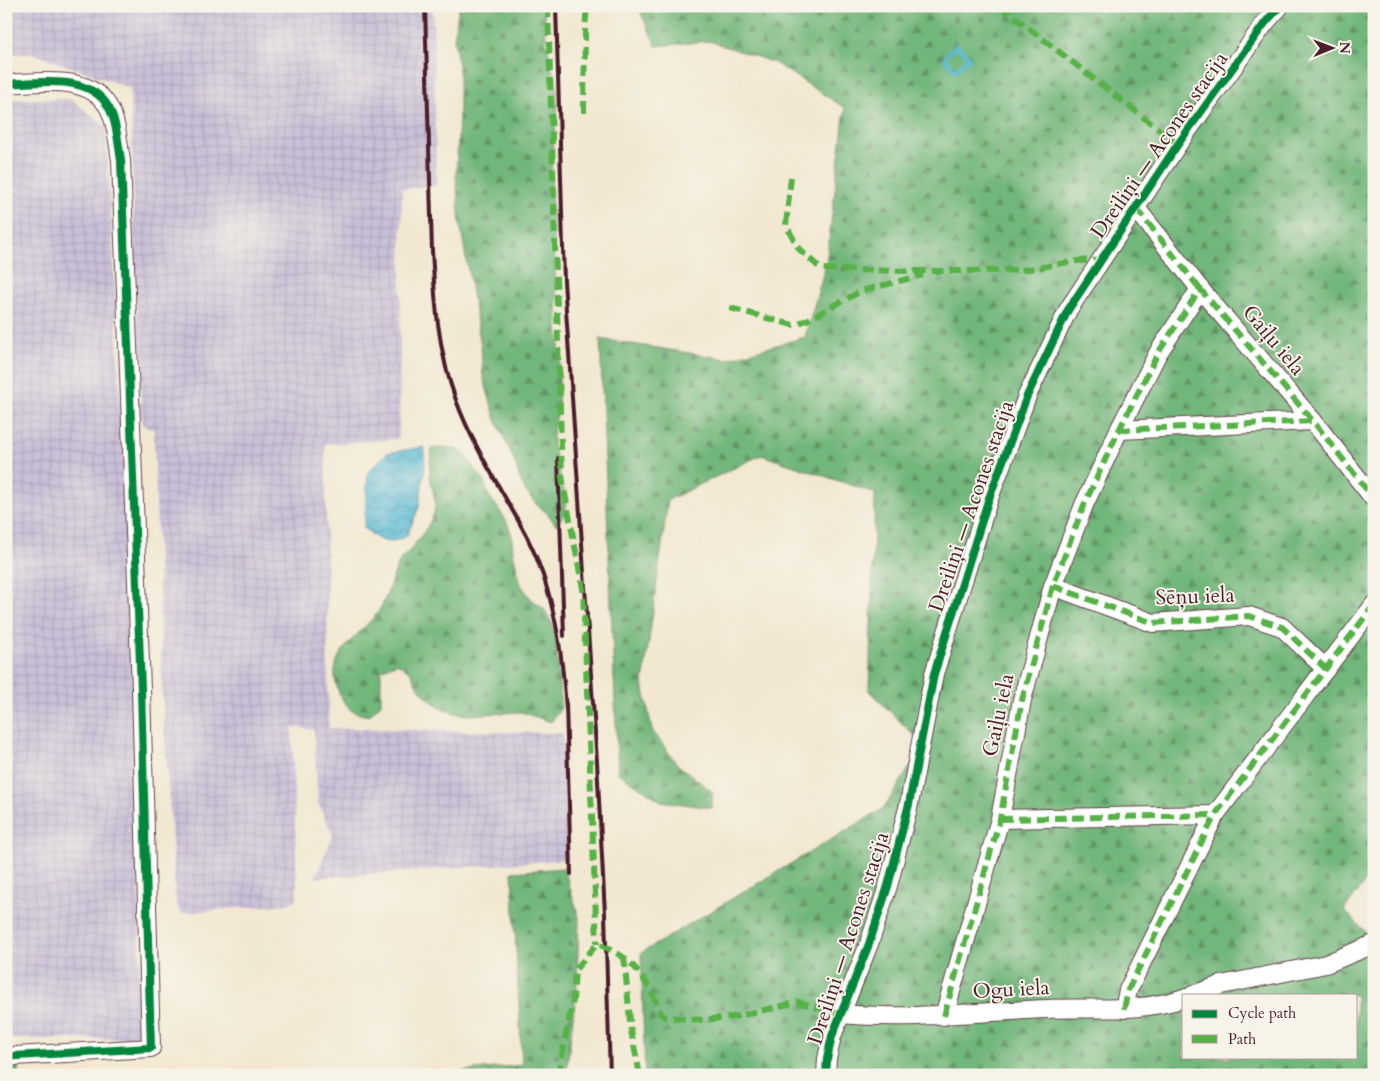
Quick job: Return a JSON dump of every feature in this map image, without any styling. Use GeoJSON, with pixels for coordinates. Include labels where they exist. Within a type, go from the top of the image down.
{"type":"FeatureCollection","features":[{"type":"Feature","properties":{"kind":"street","name":"Dreiliņi — Acones stacija"},"geometry":{"type":"LineString","coordinates":[[826,1075],[826,1059],[832,1036],[869,944],[888,886],[909,804],[934,674],[998,475],[1027,396],[1068,310],[1178,144],[1265,23],[1280,6]]}},
{"type":"Feature","properties":{"kind":"street"},"geometry":{"type":"LineString","coordinates":[[6,84],[69,84],[85,87],[98,94],[109,108],[114,123],[120,160],[141,689],[151,1048],[15,1056],[6,1059]]}},
{"type":"Feature","properties":{"kind":"street","name":"Gaiļu iela"},"geometry":{"type":"LineString","coordinates":[[1136,208],[1200,289],[1313,421],[1374,499]]}},
{"type":"Feature","properties":{"kind":"street","name":"Gaiļu iela"},"geometry":{"type":"LineString","coordinates":[[944,1016],[1000,819],[1022,700],[1053,586],[1084,505],[1119,430],[1158,353],[1200,289]]}},
{"type":"Feature","properties":{"kind":"street"},"geometry":{"type":"LineString","coordinates":[[1119,430],[1313,421]]}},
{"type":"Feature","properties":{"kind":"street","name":"Sēņu iela"},"geometry":{"type":"LineString","coordinates":[[1053,586],[1154,623],[1249,616],[1282,626],[1326,669]]}},
{"type":"Feature","properties":{"kind":"street"},"geometry":{"type":"LineString","coordinates":[[1124,1009],[1128,990],[1216,815],[1374,605]]}},
{"type":"Feature","properties":{"kind":"street"},"geometry":{"type":"LineString","coordinates":[[1000,819],[1216,815]]}},
{"type":"Feature","properties":{"kind":"street"},"geometry":{"type":"LineString","coordinates":[[1196,994],[1221,985],[1326,964],[1374,944]]}},
{"type":"Feature","properties":{"kind":"street","name":"Ogu iela"},"geometry":{"type":"LineString","coordinates":[[840,1014],[860,1016],[944,1016],[1048,1008],[1124,1009],[1182,998]]}},
{"type":"Feature","properties":{"kind":"shaded area"},"geometry":{"type":"Polygon","coordinates":[[[6,6],[433,6],[436,186],[402,189],[399,439],[325,444],[329,728],[563,733],[568,859],[315,878],[333,835],[318,803],[314,730],[292,727],[297,899],[288,904],[181,913],[176,903],[162,693],[154,430],[142,424],[139,372],[144,368],[144,355],[138,349],[130,88],[35,54],[6,54],[6,6]]]}},
{"type":"Feature","properties":{"kind":"shaded area"},"geometry":{"type":"Polygon","coordinates":[[[6,99],[71,99],[106,127],[134,655],[142,1039],[6,1039],[6,99]]]}},
{"type":"Feature","properties":{"kind":"green space"},"geometry":{"type":"Polygon","coordinates":[[[459,6],[544,6],[546,41],[557,89],[558,106],[552,156],[551,190],[560,361],[558,412],[553,429],[553,446],[565,494],[566,512],[556,525],[525,490],[496,420],[483,376],[481,345],[460,223],[456,177],[459,70],[454,39],[459,6]]]}},
{"type":"Feature","properties":{"kind":"green space"},"geometry":{"type":"Polygon","coordinates":[[[638,6],[1374,6],[1374,871],[1344,910],[1374,941],[1374,1075],[645,1075],[641,953],[884,808],[924,745],[869,691],[875,493],[761,455],[668,500],[643,684],[652,730],[678,765],[713,792],[711,808],[661,801],[618,773],[600,339],[727,359],[805,337],[826,264],[845,108],[775,63],[709,41],[656,46],[638,6]]]}},
{"type":"Feature","properties":{"kind":"green space"},"geometry":{"type":"Polygon","coordinates":[[[445,447],[457,449],[468,457],[474,469],[483,479],[488,494],[506,520],[512,536],[513,553],[521,585],[531,599],[544,609],[552,623],[556,639],[561,708],[551,722],[521,712],[470,715],[454,713],[439,707],[427,697],[417,686],[411,672],[397,663],[381,670],[381,704],[369,716],[352,710],[346,705],[340,695],[335,681],[335,669],[338,658],[344,648],[378,612],[400,561],[429,523],[435,508],[430,473],[431,452],[432,449],[445,447]]]}},
{"type":"Feature","properties":{"kind":"green space"},"geometry":{"type":"Polygon","coordinates":[[[564,868],[579,918],[577,985],[566,1075],[429,1075],[522,1065],[512,872],[564,868]]]}},
{"type":"Feature","properties":{"kind":"green space"},"geometry":{"type":"Polygon","coordinates":[[[19,1061],[19,1075],[6,1075],[6,1066],[19,1061]]]}},
{"type":"Feature","properties":{"kind":"water"},"geometry":{"type":"Polygon","coordinates":[[[424,447],[425,467],[419,507],[407,536],[389,542],[375,537],[364,528],[368,472],[387,453],[424,447]]]}},
{"type":"Feature","properties":{"kind":"waterway"},"geometry":{"type":"LineString","coordinates":[[945,58],[955,70],[969,58],[957,45],[947,54]]}},
{"type":"Feature","properties":{"kind":"railway"},"geometry":{"type":"LineString","coordinates":[[425,6],[432,251],[441,345],[450,382],[463,418],[480,453],[527,537],[544,578],[559,643],[566,709]]}},
{"type":"Feature","properties":{"kind":"railway"},"geometry":{"type":"LineString","coordinates":[[556,6],[564,281],[597,762],[605,914],[610,1075]]}},
{"type":"Feature","properties":{"kind":"railway"},"geometry":{"type":"LineString","coordinates":[[558,458],[564,636]]}},
{"type":"Feature","properties":{"kind":"railway"},"geometry":{"type":"LineString","coordinates":[[566,704],[571,874]]}},
{"type":"Feature","properties":{"kind":"marked path"},"geometry":{"type":"LineString","coordinates":[[548,6],[562,478],[583,589],[597,944]]}},
{"type":"Feature","properties":{"kind":"marked path"},"geometry":{"type":"LineString","coordinates":[[584,113],[587,6]]}},
{"type":"Feature","properties":{"kind":"marked path"},"geometry":{"type":"LineString","coordinates":[[1000,6],[1178,144]]}},
{"type":"Feature","properties":{"kind":"marked path"},"geometry":{"type":"LineString","coordinates":[[791,177],[786,225],[799,249],[821,269],[1020,270],[1070,262],[1100,261]]}},
{"type":"Feature","properties":{"kind":"marked path"},"geometry":{"type":"LineString","coordinates":[[1136,208],[1200,289]]}},
{"type":"Feature","properties":{"kind":"marked path"},"geometry":{"type":"LineString","coordinates":[[730,308],[793,325],[807,320],[861,291],[923,275]]}},
{"type":"Feature","properties":{"kind":"marked path"},"geometry":{"type":"LineString","coordinates":[[944,1016],[1000,819],[1022,700],[1053,586],[1084,505],[1119,430],[1158,353],[1200,289],[1313,421],[1374,499]]}},
{"type":"Feature","properties":{"kind":"marked path"},"geometry":{"type":"LineString","coordinates":[[1119,430],[1313,421]]}},
{"type":"Feature","properties":{"kind":"marked path"},"geometry":{"type":"LineString","coordinates":[[1053,586],[1153,623],[1249,616],[1282,627],[1326,669]]}},
{"type":"Feature","properties":{"kind":"marked path"},"geometry":{"type":"LineString","coordinates":[[1124,1009],[1128,990],[1215,815],[1374,605]]}},
{"type":"Feature","properties":{"kind":"marked path"},"geometry":{"type":"LineString","coordinates":[[1000,819],[1215,815]]}},
{"type":"Feature","properties":{"kind":"marked path"},"geometry":{"type":"LineString","coordinates":[[558,1075],[573,1000],[575,970],[597,944],[621,956],[638,971],[650,990],[661,1014],[665,1017],[703,1020],[734,1017],[798,1002],[841,1014]]}},
{"type":"Feature","properties":{"kind":"marked path"},"geometry":{"type":"LineString","coordinates":[[624,956],[631,1031],[640,1075]]}},
{"type":"Feature","properties":{"kind":"cycle path"},"geometry":{"type":"LineString","coordinates":[[826,1075],[832,1036],[869,944],[888,886],[909,804],[934,674],[988,501],[1027,396],[1068,310],[1178,144],[1265,23],[1280,6]]}},
{"type":"Feature","properties":{"kind":"cycle path"},"geometry":{"type":"LineString","coordinates":[[6,84],[63,82],[90,89],[109,108],[117,133],[121,160],[141,689],[151,1048],[15,1056],[6,1059]]}}]}
